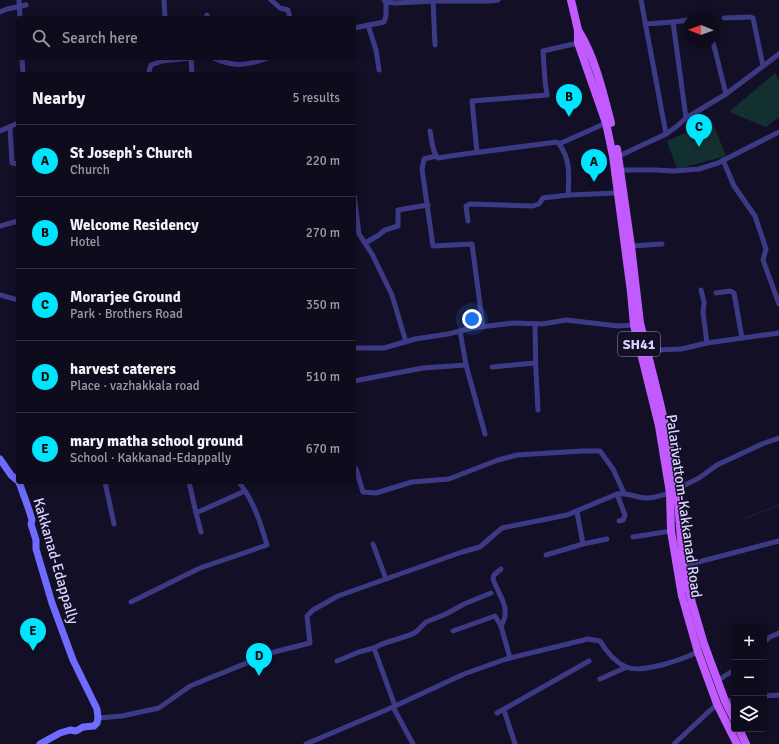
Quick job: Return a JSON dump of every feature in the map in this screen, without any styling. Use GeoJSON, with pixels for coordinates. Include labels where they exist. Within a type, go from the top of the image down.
{"type":"FeatureCollection","features":[{"type":"Feature","properties":{"kind":"main road"},"geometry":{"type":"LineString","coordinates":[[571,0],[578,30],[578,43],[593,74]]}},
{"type":"Feature","properties":{"kind":"main road"},"geometry":{"type":"LineString","coordinates":[[578,30],[586,42],[593,74],[619,156],[640,323],[671,452],[673,491],[683,566],[699,640],[717,681],[721,702],[731,715]]}},
{"type":"Feature","properties":{"kind":"main road","name":"Palarivattom-Kakkanad Road"},"geometry":{"type":"LineString","coordinates":[[593,74],[613,156],[634,325],[659,426],[673,491],[671,531],[682,596],[699,640],[698,652],[721,702],[737,744]]}},
{"type":"Feature","properties":{"kind":"main road"},"geometry":{"type":"LineString","coordinates":[[740,732],[746,744]]}},
{"type":"Feature","properties":{"kind":"street"},"geometry":{"type":"LineString","coordinates":[[19,0],[20,16]]}},
{"type":"Feature","properties":{"kind":"street"},"geometry":{"type":"LineString","coordinates":[[164,0],[165,16]]}},
{"type":"Feature","properties":{"kind":"street"},"geometry":{"type":"LineString","coordinates":[[271,0],[280,8],[288,10],[290,16]]}},
{"type":"Feature","properties":{"kind":"street"},"geometry":{"type":"LineString","coordinates":[[356,28],[384,22],[386,16],[385,1],[395,3],[498,0]]}},
{"type":"Feature","properties":{"kind":"street"},"geometry":{"type":"LineString","coordinates":[[641,0],[666,134]]}},
{"type":"Feature","properties":{"kind":"street"},"geometry":{"type":"LineString","coordinates":[[433,1],[435,45]]}},
{"type":"Feature","properties":{"kind":"street"},"geometry":{"type":"LineString","coordinates":[[0,12],[26,5]]}},
{"type":"Feature","properties":{"kind":"street"},"geometry":{"type":"LineString","coordinates":[[724,18],[753,18],[763,66]]}},
{"type":"Feature","properties":{"kind":"street"},"geometry":{"type":"LineString","coordinates":[[645,24],[683,21]]}},
{"type":"Feature","properties":{"kind":"street"},"geometry":{"type":"LineString","coordinates":[[673,22],[686,118]]}},
{"type":"Feature","properties":{"kind":"street"},"geometry":{"type":"LineString","coordinates":[[368,25],[376,50],[379,70]]}},
{"type":"Feature","properties":{"kind":"street"},"geometry":{"type":"LineString","coordinates":[[477,152],[472,101],[547,95],[543,51],[578,43]]}},
{"type":"Feature","properties":{"kind":"street"},"geometry":{"type":"LineString","coordinates":[[714,48],[726,94]]}},
{"type":"Feature","properties":{"kind":"street"},"geometry":{"type":"LineString","coordinates":[[619,156],[676,128],[686,118],[726,94],[779,54]]}},
{"type":"Feature","properties":{"kind":"street"},"geometry":{"type":"LineString","coordinates":[[22,60],[23,72]]}},
{"type":"Feature","properties":{"kind":"street"},"geometry":{"type":"LineString","coordinates":[[149,72],[151,65],[162,60]]}},
{"type":"Feature","properties":{"kind":"street"},"geometry":{"type":"LineString","coordinates":[[191,60],[192,72]]}},
{"type":"Feature","properties":{"kind":"street"},"geometry":{"type":"LineString","coordinates":[[220,60],[235,65],[254,63],[262,60]]}},
{"type":"Feature","properties":{"kind":"street"},"geometry":{"type":"LineString","coordinates":[[0,131],[16,124]]}},
{"type":"Feature","properties":{"kind":"street"},"geometry":{"type":"LineString","coordinates":[[558,144],[606,124]]}},
{"type":"Feature","properties":{"kind":"street"},"geometry":{"type":"LineString","coordinates":[[10,127],[12,163],[16,164]]}},
{"type":"Feature","properties":{"kind":"street"},"geometry":{"type":"LineString","coordinates":[[430,132],[436,156]]}},
{"type":"Feature","properties":{"kind":"street"},"geometry":{"type":"LineString","coordinates":[[621,170],[672,171],[699,169],[723,160],[779,132]]}},
{"type":"Feature","properties":{"kind":"street"},"geometry":{"type":"LineString","coordinates":[[483,327],[472,244],[433,246],[422,169],[424,160],[436,156],[438,158],[557,142],[565,152],[568,164],[568,196]]}},
{"type":"Feature","properties":{"kind":"street"},"geometry":{"type":"LineString","coordinates":[[723,160],[734,186],[755,216],[766,249],[763,260],[779,304]]}},
{"type":"Feature","properties":{"kind":"street"},"geometry":{"type":"LineString","coordinates":[[468,221],[466,206],[470,204],[533,206],[539,204],[543,198],[617,193]]}},
{"type":"Feature","properties":{"kind":"street"},"geometry":{"type":"LineString","coordinates":[[365,243],[385,230],[398,226],[398,210],[428,205]]}},
{"type":"Feature","properties":{"kind":"street"},"geometry":{"type":"LineString","coordinates":[[356,211],[359,234],[372,254],[392,295],[406,342]]}},
{"type":"Feature","properties":{"kind":"street"},"geometry":{"type":"LineString","coordinates":[[0,226],[16,222]]}},
{"type":"Feature","properties":{"kind":"street"},"geometry":{"type":"LineString","coordinates":[[631,246],[662,244]]}},
{"type":"Feature","properties":{"kind":"street"},"geometry":{"type":"LineString","coordinates":[[701,290],[704,302],[703,313],[706,343]]}},
{"type":"Feature","properties":{"kind":"street"},"geometry":{"type":"LineString","coordinates":[[716,293],[730,291],[734,293],[742,338]]}},
{"type":"Feature","properties":{"kind":"street"},"geometry":{"type":"LineString","coordinates":[[0,295],[16,299]]}},
{"type":"Feature","properties":{"kind":"street"},"geometry":{"type":"LineString","coordinates":[[356,348],[384,348],[460,331],[513,323],[535,324],[566,320],[618,326],[634,325]]}},
{"type":"Feature","properties":{"kind":"street"},"geometry":{"type":"LineString","coordinates":[[535,324],[535,363],[538,410]]}},
{"type":"Feature","properties":{"kind":"street"},"geometry":{"type":"LineString","coordinates":[[460,331],[466,365],[485,434]]}},
{"type":"Feature","properties":{"kind":"street"},"geometry":{"type":"LineString","coordinates":[[648,352],[681,349],[706,343],[779,332]]}},
{"type":"Feature","properties":{"kind":"street"},"geometry":{"type":"LineString","coordinates":[[492,367],[535,363]]}},
{"type":"Feature","properties":{"kind":"street"},"geometry":{"type":"LineString","coordinates":[[356,381],[423,368],[466,365]]}},
{"type":"Feature","properties":{"kind":"street"},"geometry":{"type":"LineString","coordinates":[[40,744],[60,733],[70,730],[76,731],[94,726],[97,723],[98,718],[122,716],[159,708],[190,686],[274,652],[310,643],[307,616],[313,610],[338,596],[421,566],[480,547],[502,528],[567,515],[618,494],[624,493],[636,497],[649,498],[673,491],[699,478],[717,465],[762,444],[779,438]]}},
{"type":"Feature","properties":{"kind":"street"},"geometry":{"type":"LineString","coordinates":[[356,469],[363,492],[376,493],[412,482],[449,479],[498,460],[517,455],[600,451],[613,470],[624,493]]}},
{"type":"Feature","properties":{"kind":"street","name":"Kakkanad-Edappally"},"geometry":{"type":"LineString","coordinates":[[0,459],[16,478]]}},
{"type":"Feature","properties":{"kind":"street","name":"Kakkanad-Edappally"},"geometry":{"type":"LineString","coordinates":[[21,484],[32,520],[31,524],[36,540],[36,549],[52,603],[73,660],[97,709],[98,718]]}},
{"type":"Feature","properties":{"kind":"street"},"geometry":{"type":"LineString","coordinates":[[105,484],[114,524]]}},
{"type":"Feature","properties":{"kind":"street"},"geometry":{"type":"LineString","coordinates":[[189,484],[201,532]]}},
{"type":"Feature","properties":{"kind":"street"},"geometry":{"type":"LineString","coordinates":[[131,602],[200,568],[267,545],[260,518],[240,484]]}},
{"type":"Feature","properties":{"kind":"street"},"geometry":{"type":"LineString","coordinates":[[196,513],[245,491]]}},
{"type":"Feature","properties":{"kind":"street"},"geometry":{"type":"LineString","coordinates":[[618,494],[625,515],[623,520],[619,521]]}},
{"type":"Feature","properties":{"kind":"street"},"geometry":{"type":"LineString","coordinates":[[577,512],[583,544]]}},
{"type":"Feature","properties":{"kind":"street"},"geometry":{"type":"LineString","coordinates":[[633,537],[671,531]]}},
{"type":"Feature","properties":{"kind":"street"},"geometry":{"type":"LineString","coordinates":[[546,555],[583,544],[607,539]]}},
{"type":"Feature","properties":{"kind":"street"},"geometry":{"type":"LineString","coordinates":[[683,566],[750,550],[779,541]]}},
{"type":"Feature","properties":{"kind":"street"},"geometry":{"type":"LineString","coordinates":[[373,544],[386,579]]}},
{"type":"Feature","properties":{"kind":"street"},"geometry":{"type":"LineString","coordinates":[[501,569],[494,575],[493,579],[505,609],[505,619],[501,626]]}},
{"type":"Feature","properties":{"kind":"street"},"geometry":{"type":"LineString","coordinates":[[337,662],[359,652],[410,635],[416,632],[426,622],[491,593]]}},
{"type":"Feature","properties":{"kind":"street"},"geometry":{"type":"LineString","coordinates":[[453,631],[495,616],[501,626],[510,658]]}},
{"type":"Feature","properties":{"kind":"street"},"geometry":{"type":"LineString","coordinates":[[767,640],[779,633]]}},
{"type":"Feature","properties":{"kind":"street"},"geometry":{"type":"LineString","coordinates":[[306,744],[394,707],[464,674],[510,658],[588,639],[600,641],[608,653],[627,667],[643,669],[675,661],[698,652]]}},
{"type":"Feature","properties":{"kind":"street"},"geometry":{"type":"LineString","coordinates":[[374,648],[394,707],[413,744]]}},
{"type":"Feature","properties":{"kind":"street"},"geometry":{"type":"LineString","coordinates":[[497,713],[589,661]]}},
{"type":"Feature","properties":{"kind":"street"},"geometry":{"type":"LineString","coordinates":[[600,680],[627,667]]}},
{"type":"Feature","properties":{"kind":"street"},"geometry":{"type":"LineString","coordinates":[[717,681],[731,672]]}},
{"type":"Feature","properties":{"kind":"street"},"geometry":{"type":"LineString","coordinates":[[767,696],[779,696]]}},
{"type":"Feature","properties":{"kind":"street"},"geometry":{"type":"LineString","coordinates":[[674,744],[721,702],[731,700]]}},
{"type":"Feature","properties":{"kind":"street"},"geometry":{"type":"LineString","coordinates":[[504,710],[515,744]]}},
{"type":"Feature","properties":{"kind":"green space"},"geometry":{"type":"Polygon","coordinates":[[[775,73],[779,81],[779,117],[766,127],[729,112],[775,73]]]}},
{"type":"Feature","properties":{"kind":"green space"},"geometry":{"type":"Polygon","coordinates":[[[712,121],[726,156],[677,169],[667,141],[712,121]]]}},
{"type":"Feature","properties":{"kind":"waterway"},"geometry":{"type":"LineString","coordinates":[[746,518],[779,505]]}},
{"type":"Feature","properties":{"kind":"place","name":"Welcome Residency"},"geometry":{"type":"Point","coordinates":[569,117]}},
{"type":"Feature","properties":{"kind":"place","name":"Morarjee Ground"},"geometry":{"type":"Point","coordinates":[699,147]}},
{"type":"Feature","properties":{"kind":"place","name":"St Joseph's Church"},"geometry":{"type":"Point","coordinates":[594,182]}},
{"type":"Feature","properties":{"kind":"place","name":"mary matha school ground"},"geometry":{"type":"Point","coordinates":[33,651]}},
{"type":"Feature","properties":{"kind":"place","name":"harvest caterers"},"geometry":{"type":"Point","coordinates":[259,676]}}]}
